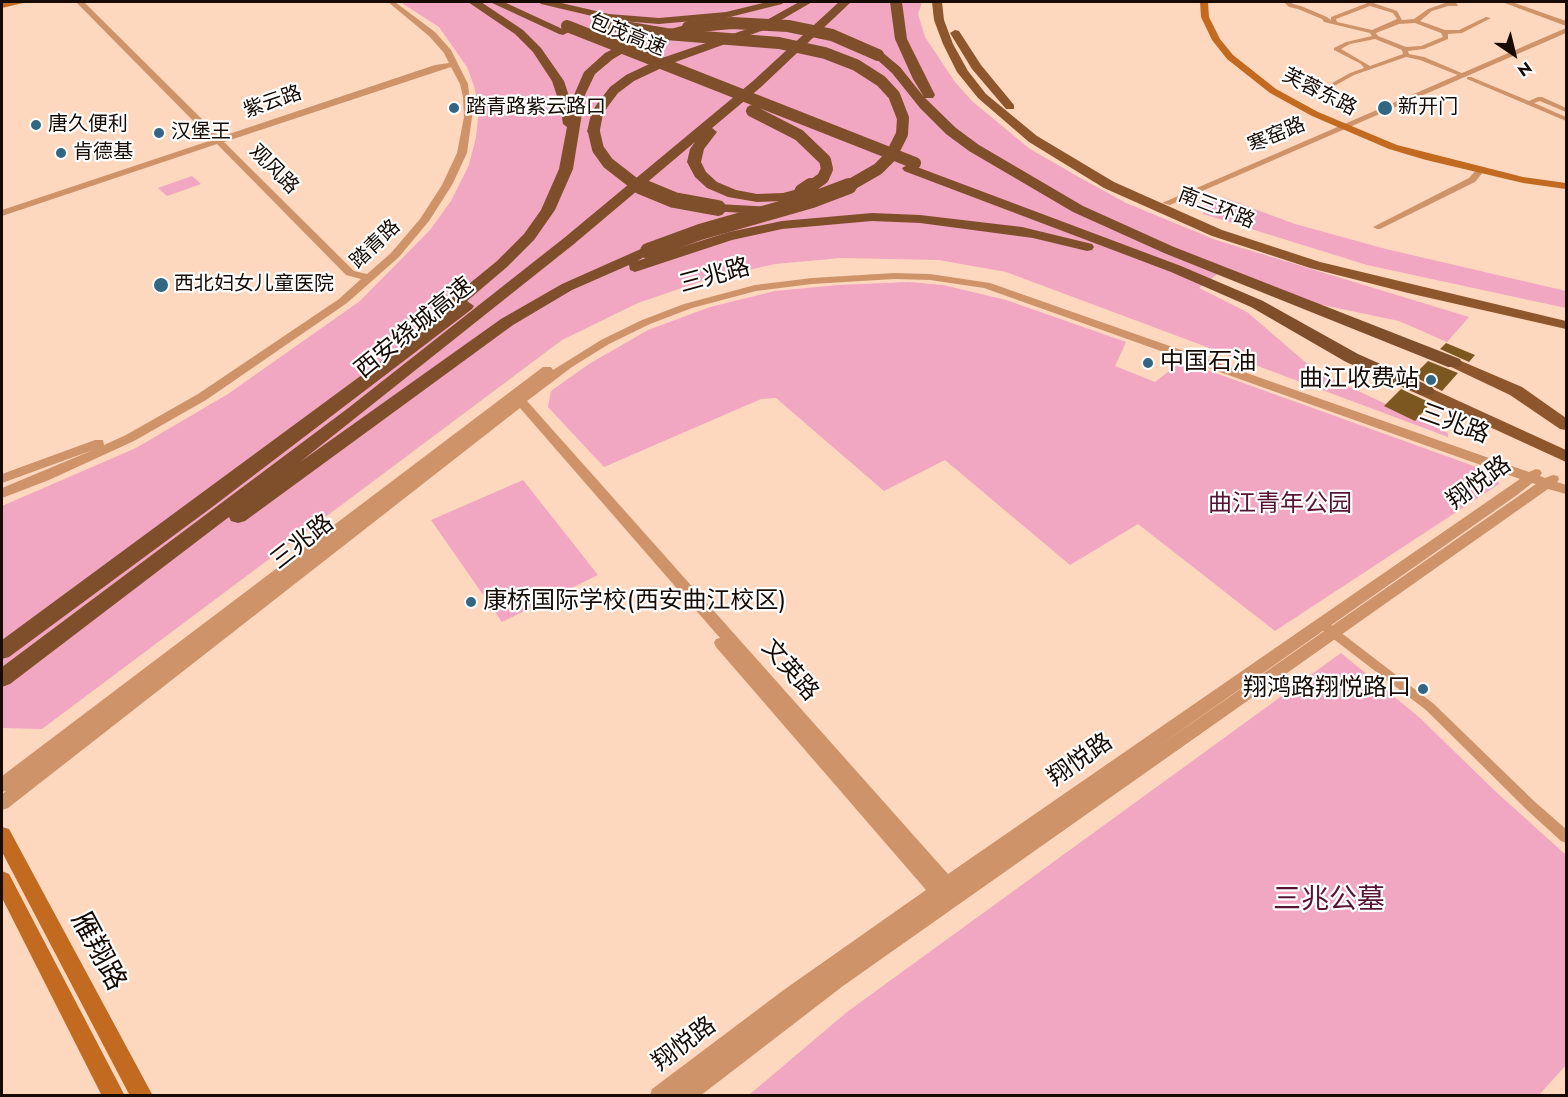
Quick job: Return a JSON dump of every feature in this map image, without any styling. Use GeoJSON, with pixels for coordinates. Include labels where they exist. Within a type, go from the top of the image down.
{"type":"FeatureCollection","features":[{"type":"Feature","properties":{"kind":"highway"},"geometry":{"type":"LineString","coordinates":[[474,2],[519,32],[537,50],[553,72],[566,105],[570,144]]}},
{"type":"Feature","properties":{"kind":"highway","name":"包茂高速"},"geometry":{"type":"LineString","coordinates":[[496,2],[712,91]]}},
{"type":"Feature","properties":{"kind":"highway"},"geometry":{"type":"LineString","coordinates":[[511,2],[565,29],[1176,269],[1257,304],[1352,358],[1566,456]]}},
{"type":"Feature","properties":{"kind":"highway"},"geometry":{"type":"LineString","coordinates":[[6,675],[253,505],[415,387],[528,309],[589,277],[648,251],[700,232],[812,200],[854,184],[878,169],[891,156],[902,134],[903,118],[894,95],[881,81],[856,65],[825,53],[779,43],[666,34],[606,24],[537,2]]}},
{"type":"Feature","properties":{"kind":"highway"},"geometry":{"type":"LineString","coordinates":[[545,2],[609,17],[659,21],[726,15],[778,2]]}},
{"type":"Feature","properties":{"kind":"highway"},"geometry":{"type":"LineString","coordinates":[[806,2],[760,28],[666,61],[630,78],[614,90],[597,114],[594,132],[596,144],[604,159],[634,184],[674,200],[718,208],[904,213],[977,222],[1035,234],[1131,260],[1257,304]]}},
{"type":"Feature","properties":{"kind":"highway","name":"西安绕城高速"},"geometry":{"type":"LineString","coordinates":[[2,651],[458,313],[563,230],[719,100],[828,2]]}},
{"type":"Feature","properties":{"kind":"highway","name":"西安绕城高速"},"geometry":{"type":"LineString","coordinates":[[6,675],[353,413],[569,241],[749,91],[844,2]]}},
{"type":"Feature","properties":{"kind":"highway"},"geometry":{"type":"LineString","coordinates":[[896,2],[901,39],[926,90],[961,129],[1016,173]]}},
{"type":"Feature","properties":{"kind":"highway","name":"南三环路"},"geometry":{"type":"LineString","coordinates":[[937,2],[939,20],[948,44],[971,84],[1005,117],[1065,160],[1134,197],[1216,232],[1316,265],[1411,285],[1566,325]]}},
{"type":"Feature","properties":{"kind":"highway","name":"南三环路"},"geometry":{"type":"LineString","coordinates":[[948,2],[951,20],[962,46],[992,88],[1014,111],[1049,138],[1085,161],[1172,206],[1290,248],[1411,285]]}},
{"type":"Feature","properties":{"kind":"highway"},"geometry":{"type":"LineString","coordinates":[[285,442],[482,282],[536,228],[553,201],[566,169],[579,95],[586,78],[596,66],[633,43],[661,33],[685,28],[732,23],[788,26],[837,36],[878,55],[896,70],[924,105],[951,131],[974,148],[1078,209],[1120,229],[1303,305]]}},
{"type":"Feature","properties":{"kind":"highway"},"geometry":{"type":"LineString","coordinates":[[712,91],[792,131],[817,150],[826,164],[825,174],[819,183],[802,192],[776,198],[745,197],[716,188],[697,171],[694,158],[700,145],[749,91]]}},
{"type":"Feature","properties":{"kind":"highway"},"geometry":{"type":"LineString","coordinates":[[712,91],[1205,272],[1397,339],[1516,391],[1566,425]]}},
{"type":"Feature","properties":{"kind":"highway"},"geometry":{"type":"LineString","coordinates":[[415,387],[483,343],[566,297],[647,263],[729,236],[796,223],[872,218],[936,220],[1035,234]]}},
{"type":"Feature","properties":{"kind":"highway"},"geometry":{"type":"LineString","coordinates":[[1411,285],[1566,313]]}},
{"type":"Feature","properties":{"kind":"highway"},"geometry":{"type":"LineString","coordinates":[[1411,285],[1489,313],[1566,332]]}},
{"type":"Feature","properties":{"kind":"highway","name":"南三环路"},"geometry":{"type":"LineString","coordinates":[[1515,310],[1566,319]]}},
{"type":"Feature","properties":{"kind":"main road"},"geometry":{"type":"LineString","coordinates":[[2,3],[23,2]]}},
{"type":"Feature","properties":{"kind":"main road","name":"芙蓉东路"},"geometry":{"type":"LineString","coordinates":[[1204,2],[1205,17],[1216,40],[1230,57],[1273,91],[1393,147],[1480,171],[1566,186]]}},
{"type":"Feature","properties":{"kind":"main road","name":"芙蓉东路"},"geometry":{"type":"LineString","coordinates":[[1212,2],[1214,17],[1225,40],[1238,57],[1280,89],[1352,127],[1397,143],[1464,162],[1566,182]]}},
{"type":"Feature","properties":{"kind":"main road","name":"雁翔路"},"geometry":{"type":"LineString","coordinates":[[2,835],[142,1095]]}},
{"type":"Feature","properties":{"kind":"main road","name":"雁翔路"},"geometry":{"type":"LineString","coordinates":[[2,880],[114,1095]]}},
{"type":"Feature","properties":{"kind":"street","name":"观风路"},"geometry":{"type":"LineString","coordinates":[[80,2],[350,273],[365,277]]}},
{"type":"Feature","properties":{"kind":"street","name":"踏青路"},"geometry":{"type":"LineString","coordinates":[[382,2],[423,34],[449,62]]}},
{"type":"Feature","properties":{"kind":"street","name":"踏青路"},"geometry":{"type":"LineString","coordinates":[[2,478],[124,432],[177,404],[288,332],[395,255],[424,221],[447,185],[462,153],[466,132],[467,97],[432,34],[391,2]]}},
{"type":"Feature","properties":{"kind":"street"},"geometry":{"type":"LineString","coordinates":[[1288,2],[1291,6],[1325,18],[1326,21],[1370,3],[1395,12],[1400,19],[1398,22]]}},
{"type":"Feature","properties":{"kind":"street"},"geometry":{"type":"LineString","coordinates":[[1506,2],[1566,24]]}},
{"type":"Feature","properties":{"kind":"street"},"geometry":{"type":"LineString","coordinates":[[1416,21],[1430,10],[1448,4]]}},
{"type":"Feature","properties":{"kind":"street"},"geometry":{"type":"LineString","coordinates":[[1367,70],[1367,66],[1363,63],[1336,49],[1374,35],[1398,22],[1416,21],[1444,32],[1460,32],[1488,18]]}},
{"type":"Feature","properties":{"kind":"street"},"geometry":{"type":"LineString","coordinates":[[1333,20],[1374,35],[1405,52],[1566,119]]}},
{"type":"Feature","properties":{"kind":"street"},"geometry":{"type":"LineString","coordinates":[[1327,88],[1352,74],[1446,38],[1444,32]]}},
{"type":"Feature","properties":{"kind":"street","name":"寒窑路"},"geometry":{"type":"LineString","coordinates":[[1172,206],[1566,32]]}},
{"type":"Feature","properties":{"kind":"street","name":"紫云路"},"geometry":{"type":"LineString","coordinates":[[2,207],[449,62]]}},
{"type":"Feature","properties":{"kind":"street"},"geometry":{"type":"LineString","coordinates":[[1529,103],[1540,98],[1566,110]]}},
{"type":"Feature","properties":{"kind":"street","name":"紫云路"},"geometry":{"type":"LineString","coordinates":[[2,213],[216,139]]}},
{"type":"Feature","properties":{"kind":"street"},"geometry":{"type":"LineString","coordinates":[[1377,227],[1472,180],[1480,171]]}},
{"type":"Feature","properties":{"kind":"street","name":"踏青路"},"geometry":{"type":"LineString","coordinates":[[2,493],[89,457],[167,418],[283,344],[343,301],[365,277]]}},
{"type":"Feature","properties":{"kind":"street","name":"三兆路"},"geometry":{"type":"LineString","coordinates":[[2,785],[515,401],[568,364],[605,342],[646,322],[688,306],[755,288],[812,280],[930,277],[986,285],[1547,479],[1566,490]]}},
{"type":"Feature","properties":{"kind":"street","name":"三兆路"},"geometry":{"type":"LineString","coordinates":[[2,803],[515,401]]}},
{"type":"Feature","properties":{"kind":"street","name":"文英路"},"geometry":{"type":"LineString","coordinates":[[515,401],[947,894]]}},
{"type":"Feature","properties":{"kind":"street","name":"翔悦路"},"geometry":{"type":"LineString","coordinates":[[658,1095],[791,995],[947,894],[1547,479]]}},
{"type":"Feature","properties":{"kind":"street"},"geometry":{"type":"LineString","coordinates":[[1328,629],[1430,707],[1566,837]]}},
{"type":"Feature","properties":{"kind":"street","name":"翔悦路"},"geometry":{"type":"LineString","coordinates":[[684,1095],[947,894]]}},
{"type":"Feature","properties":{"kind":"green space"},"geometry":{"type":"Polygon","coordinates":[[[400,2],[922,2],[918,14],[925,37],[955,82],[973,102],[1030,149],[1126,203],[1216,240],[1469,317],[1447,342],[1399,321],[1313,303],[1224,269],[1199,288],[1247,312],[1311,367],[1448,433],[1448,437],[1006,272],[939,260],[841,258],[775,264],[708,279],[638,303],[562,340],[42,729],[2,728],[2,506],[136,448],[228,394],[360,301],[430,230],[451,201],[469,165],[476,137],[479,109],[474,86],[467,67],[439,27],[400,2]]]}},
{"type":"Feature","properties":{"kind":"green space"},"geometry":{"type":"Polygon","coordinates":[[[192,176],[201,184],[167,196],[158,188],[192,176]]]}},
{"type":"Feature","properties":{"kind":"green space"},"geometry":{"type":"Polygon","coordinates":[[[1222,197],[1295,224],[1386,249],[1566,291],[1566,308],[1367,265],[1203,214],[1204,204],[1222,197]]]}},
{"type":"Feature","properties":{"kind":"green space","name":"曲江青年公园"},"geometry":{"type":"Polygon","coordinates":[[[909,282],[943,285],[1006,300],[1126,342],[1115,366],[1155,382],[1182,361],[1496,474],[1499,484],[1275,631],[1138,524],[1070,565],[945,460],[884,491],[776,398],[761,399],[604,467],[548,407],[551,391],[589,364],[648,330],[710,307],[775,291],[909,282]]]}},
{"type":"Feature","properties":{"kind":"green space"},"geometry":{"type":"Polygon","coordinates":[[[523,480],[598,575],[502,622],[431,520],[523,480]]]}},
{"type":"Feature","properties":{"kind":"green space","name":"三兆公墓"},"geometry":{"type":"Polygon","coordinates":[[[1341,653],[1420,718],[1495,791],[1566,855],[1566,1065],[1539,1095],[749,1095],[847,1012],[1341,653]]]}},
{"type":"Feature","properties":{"kind":"building"},"geometry":{"type":"Polygon","coordinates":[[[1446,343],[1475,355],[1469,362],[1440,349],[1446,343]]]}},
{"type":"Feature","properties":{"kind":"building"},"geometry":{"type":"Polygon","coordinates":[[[1428,361],[1458,373],[1442,391],[1413,376],[1428,361]]]}},
{"type":"Feature","properties":{"kind":"building"},"geometry":{"type":"Polygon","coordinates":[[[1401,389],[1431,403],[1415,421],[1384,406],[1401,389]]]}},
{"type":"Feature","properties":{"kind":"place","name":"踏青路紫云路口"},"geometry":{"type":"Point","coordinates":[454,108]}},
{"type":"Feature","properties":{"kind":"place","name":"新开门"},"geometry":{"type":"Point","coordinates":[1385,108]}},
{"type":"Feature","properties":{"kind":"place","name":"唐久便利"},"geometry":{"type":"Point","coordinates":[36,125]}},
{"type":"Feature","properties":{"kind":"place","name":"汉堡王"},"geometry":{"type":"Point","coordinates":[159,133]}},
{"type":"Feature","properties":{"kind":"place","name":"肯德基"},"geometry":{"type":"Point","coordinates":[61,153]}},
{"type":"Feature","properties":{"kind":"place","name":"西北妇女儿童医院"},"geometry":{"type":"Point","coordinates":[161,285]}},
{"type":"Feature","properties":{"kind":"place","name":"中国石油"},"geometry":{"type":"Point","coordinates":[1148,363]}},
{"type":"Feature","properties":{"kind":"place","name":"曲江收费站"},"geometry":{"type":"Point","coordinates":[1431,380]}},
{"type":"Feature","properties":{"kind":"place","name":"康桥国际学校(西安曲江校区)"},"geometry":{"type":"Point","coordinates":[471,602]}},
{"type":"Feature","properties":{"kind":"place","name":"翔鸿路翔悦路口"},"geometry":{"type":"Point","coordinates":[1423,689]}}]}
